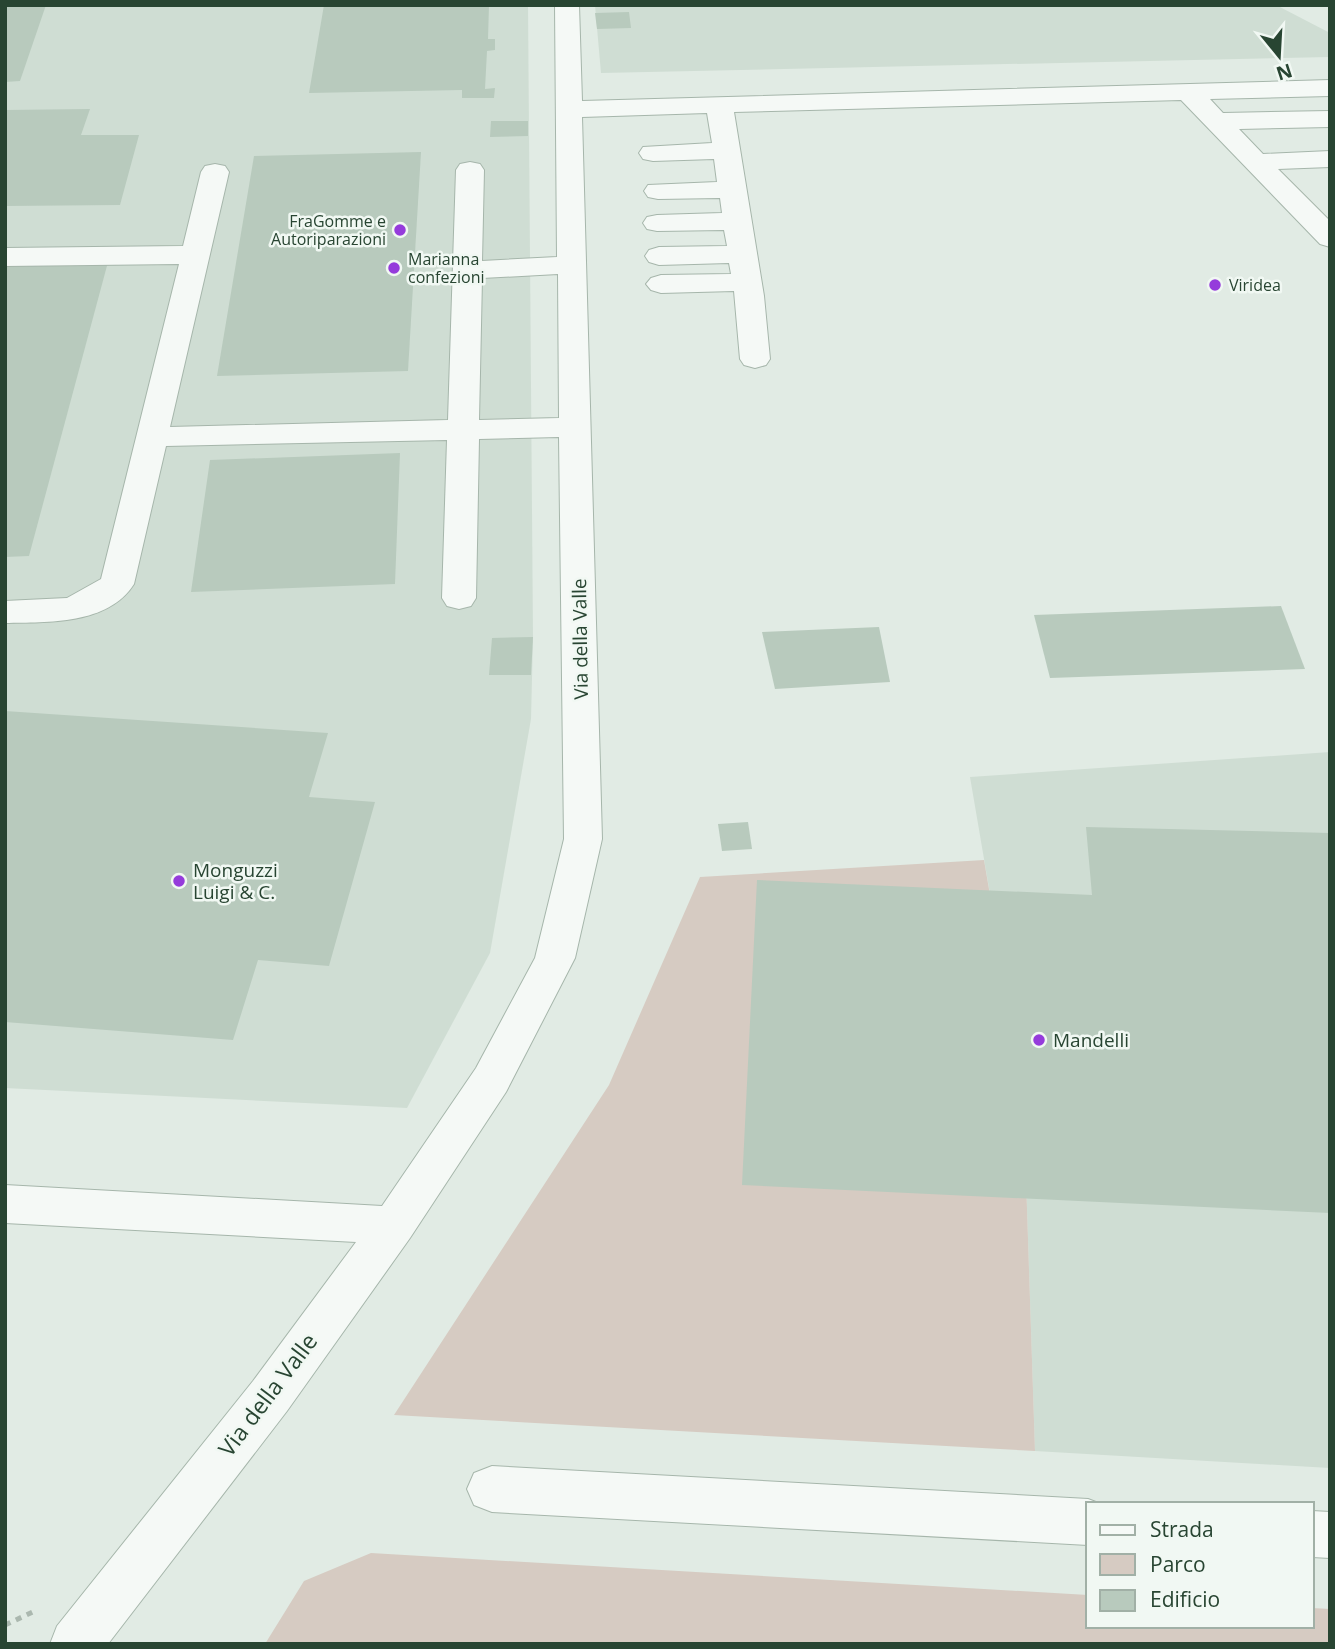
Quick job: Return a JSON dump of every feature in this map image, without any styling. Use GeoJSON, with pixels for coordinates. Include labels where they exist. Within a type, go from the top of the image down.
{"type":"FeatureCollection","features":[{"type":"Feature","properties":{"kind":"street","name":"Via della Valle"},"geometry":{"type":"LineString","coordinates":[[137,1563],[270,1396],[394,1225],[491,1080],[555,958],[583,839],[567,5]]}},
{"type":"Feature","properties":{"kind":"street"},"geometry":{"type":"LineString","coordinates":[[569,109],[1330,88]]}},
{"type":"Feature","properties":{"kind":"street"},"geometry":{"type":"LineString","coordinates":[[1186,90],[1330,238]]}},
{"type":"Feature","properties":{"kind":"street"},"geometry":{"type":"LineString","coordinates":[[719,104],[755,359]]}},
{"type":"Feature","properties":{"kind":"street"},"geometry":{"type":"LineString","coordinates":[[1216,121],[1330,119]]}},
{"type":"Feature","properties":{"kind":"street"},"geometry":{"type":"LineString","coordinates":[[653,153],[726,151]]}},
{"type":"Feature","properties":{"kind":"street"},"geometry":{"type":"LineString","coordinates":[[1255,162],[1330,159]]}},
{"type":"Feature","properties":{"kind":"street"},"geometry":{"type":"LineString","coordinates":[[458,598],[470,170]]}},
{"type":"Feature","properties":{"kind":"street"},"geometry":{"type":"LineString","coordinates":[[5,612],[73,610],[97,600],[117,584],[215,172]]}},
{"type":"Feature","properties":{"kind":"street"},"geometry":{"type":"LineString","coordinates":[[657,191],[732,190]]}},
{"type":"Feature","properties":{"kind":"street"},"geometry":{"type":"LineString","coordinates":[[1296,204],[1330,204]]}},
{"type":"Feature","properties":{"kind":"street"},"geometry":{"type":"LineString","coordinates":[[657,223],[737,221]]}},
{"type":"Feature","properties":{"kind":"street"},"geometry":{"type":"LineString","coordinates":[[5,257],[195,255]]}},
{"type":"Feature","properties":{"kind":"street"},"geometry":{"type":"LineString","coordinates":[[468,270],[572,265]]}},
{"type":"Feature","properties":{"kind":"street"},"geometry":{"type":"LineString","coordinates":[[660,270],[744,268]]}},
{"type":"Feature","properties":{"kind":"street"},"geometry":{"type":"LineString","coordinates":[[153,438],[576,426]]}},
{"type":"Feature","properties":{"kind":"street"},"geometry":{"type":"LineString","coordinates":[[5,1205],[394,1225]]}},
{"type":"Feature","properties":{"kind":"street"},"geometry":{"type":"LineString","coordinates":[[492,1489],[1086,1522]]}},
{"type":"Feature","properties":{"kind":"street"},"geometry":{"type":"LineString","coordinates":[[48,1644],[137,1563]]}},
{"type":"Feature","properties":{"kind":"street"},"geometry":{"type":"LineString","coordinates":[[76,1644],[137,1563]]}},
{"type":"Feature","properties":{"kind":"shaded area"},"geometry":{"type":"Polygon","coordinates":[[[5,5],[528,5],[533,637],[531,719],[490,953],[407,1108],[5,1088],[5,5]]]}},
{"type":"Feature","properties":{"kind":"shaded area"},"geometry":{"type":"Polygon","coordinates":[[[595,5],[1276,5],[1330,33],[1330,57],[601,73],[595,5]]]}},
{"type":"Feature","properties":{"kind":"shaded area"},"geometry":{"type":"Polygon","coordinates":[[[1330,752],[1330,1468],[1035,1451],[1023,1087],[970,777],[1330,752]]]}},
{"type":"Feature","properties":{"kind":"green space"},"geometry":{"type":"Polygon","coordinates":[[[984,860],[1023,1087],[1035,1451],[394,1415],[609,1085],[700,877],[984,860]]]}},
{"type":"Feature","properties":{"kind":"green space"},"geometry":{"type":"Polygon","coordinates":[[[371,1553],[1086,1595],[1086,1628],[1314,1628],[1314,1608],[1330,1609],[1330,1644],[265,1644],[304,1581],[371,1553]]]}},
{"type":"Feature","properties":{"kind":"building"},"geometry":{"type":"Polygon","coordinates":[[[5,5],[46,5],[20,81],[5,82],[5,5]]]}},
{"type":"Feature","properties":{"kind":"building"},"geometry":{"type":"Polygon","coordinates":[[[324,5],[489,5],[488,39],[495,39],[495,50],[487,51],[485,89],[495,88],[494,98],[462,98],[462,90],[309,93],[324,5]]]}},
{"type":"Feature","properties":{"kind":"building"},"geometry":{"type":"Polygon","coordinates":[[[629,12],[631,28],[597,29],[595,13],[629,12]]]}},
{"type":"Feature","properties":{"kind":"building"},"geometry":{"type":"Polygon","coordinates":[[[90,109],[81,135],[139,135],[120,205],[5,206],[5,110],[90,109]]]}},
{"type":"Feature","properties":{"kind":"building"},"geometry":{"type":"Polygon","coordinates":[[[491,121],[528,121],[528,136],[490,137],[491,121]]]}},
{"type":"Feature","properties":{"kind":"building"},"geometry":{"type":"Polygon","coordinates":[[[421,152],[408,371],[217,376],[254,156],[421,152]]]}},
{"type":"Feature","properties":{"kind":"building"},"geometry":{"type":"Polygon","coordinates":[[[108,262],[29,556],[5,557],[5,264],[108,262]]]}},
{"type":"Feature","properties":{"kind":"building"},"geometry":{"type":"Polygon","coordinates":[[[400,453],[395,584],[191,592],[210,460],[400,453]]]}},
{"type":"Feature","properties":{"kind":"building"},"geometry":{"type":"Polygon","coordinates":[[[1281,606],[1305,669],[1050,678],[1034,615],[1281,606]]]}},
{"type":"Feature","properties":{"kind":"building"},"geometry":{"type":"Polygon","coordinates":[[[879,627],[890,682],[775,689],[762,632],[879,627]]]}},
{"type":"Feature","properties":{"kind":"building"},"geometry":{"type":"Polygon","coordinates":[[[533,637],[531,675],[489,675],[492,638],[533,637]]]}},
{"type":"Feature","properties":{"kind":"building","name":"Monguzzi Luigi & C."},"geometry":{"type":"Polygon","coordinates":[[[5,711],[328,733],[309,797],[375,802],[329,966],[258,960],[233,1040],[5,1022],[5,711]]]}},
{"type":"Feature","properties":{"kind":"building"},"geometry":{"type":"Polygon","coordinates":[[[748,822],[752,849],[722,851],[718,824],[748,822]]]}},
{"type":"Feature","properties":{"kind":"building","name":"Mandelli"},"geometry":{"type":"Polygon","coordinates":[[[1086,827],[1330,833],[1330,1213],[742,1185],[757,880],[1092,895],[1086,827]]]}},
{"type":"Feature","properties":{"kind":"place","name":"FraGomme e Autoriparazioni"},"geometry":{"type":"Point","coordinates":[400,230]}},
{"type":"Feature","properties":{"kind":"place","name":"Marianna confezioni"},"geometry":{"type":"Point","coordinates":[394,268]}},
{"type":"Feature","properties":{"kind":"place","name":"Viridea"},"geometry":{"type":"Point","coordinates":[1215,285]}},
{"type":"Feature","properties":{"kind":"place","name":"Monguzzi Luigi & C."},"geometry":{"type":"Point","coordinates":[179,881]}},
{"type":"Feature","properties":{"kind":"place","name":"Mandelli"},"geometry":{"type":"Point","coordinates":[1039,1040]}}]}
